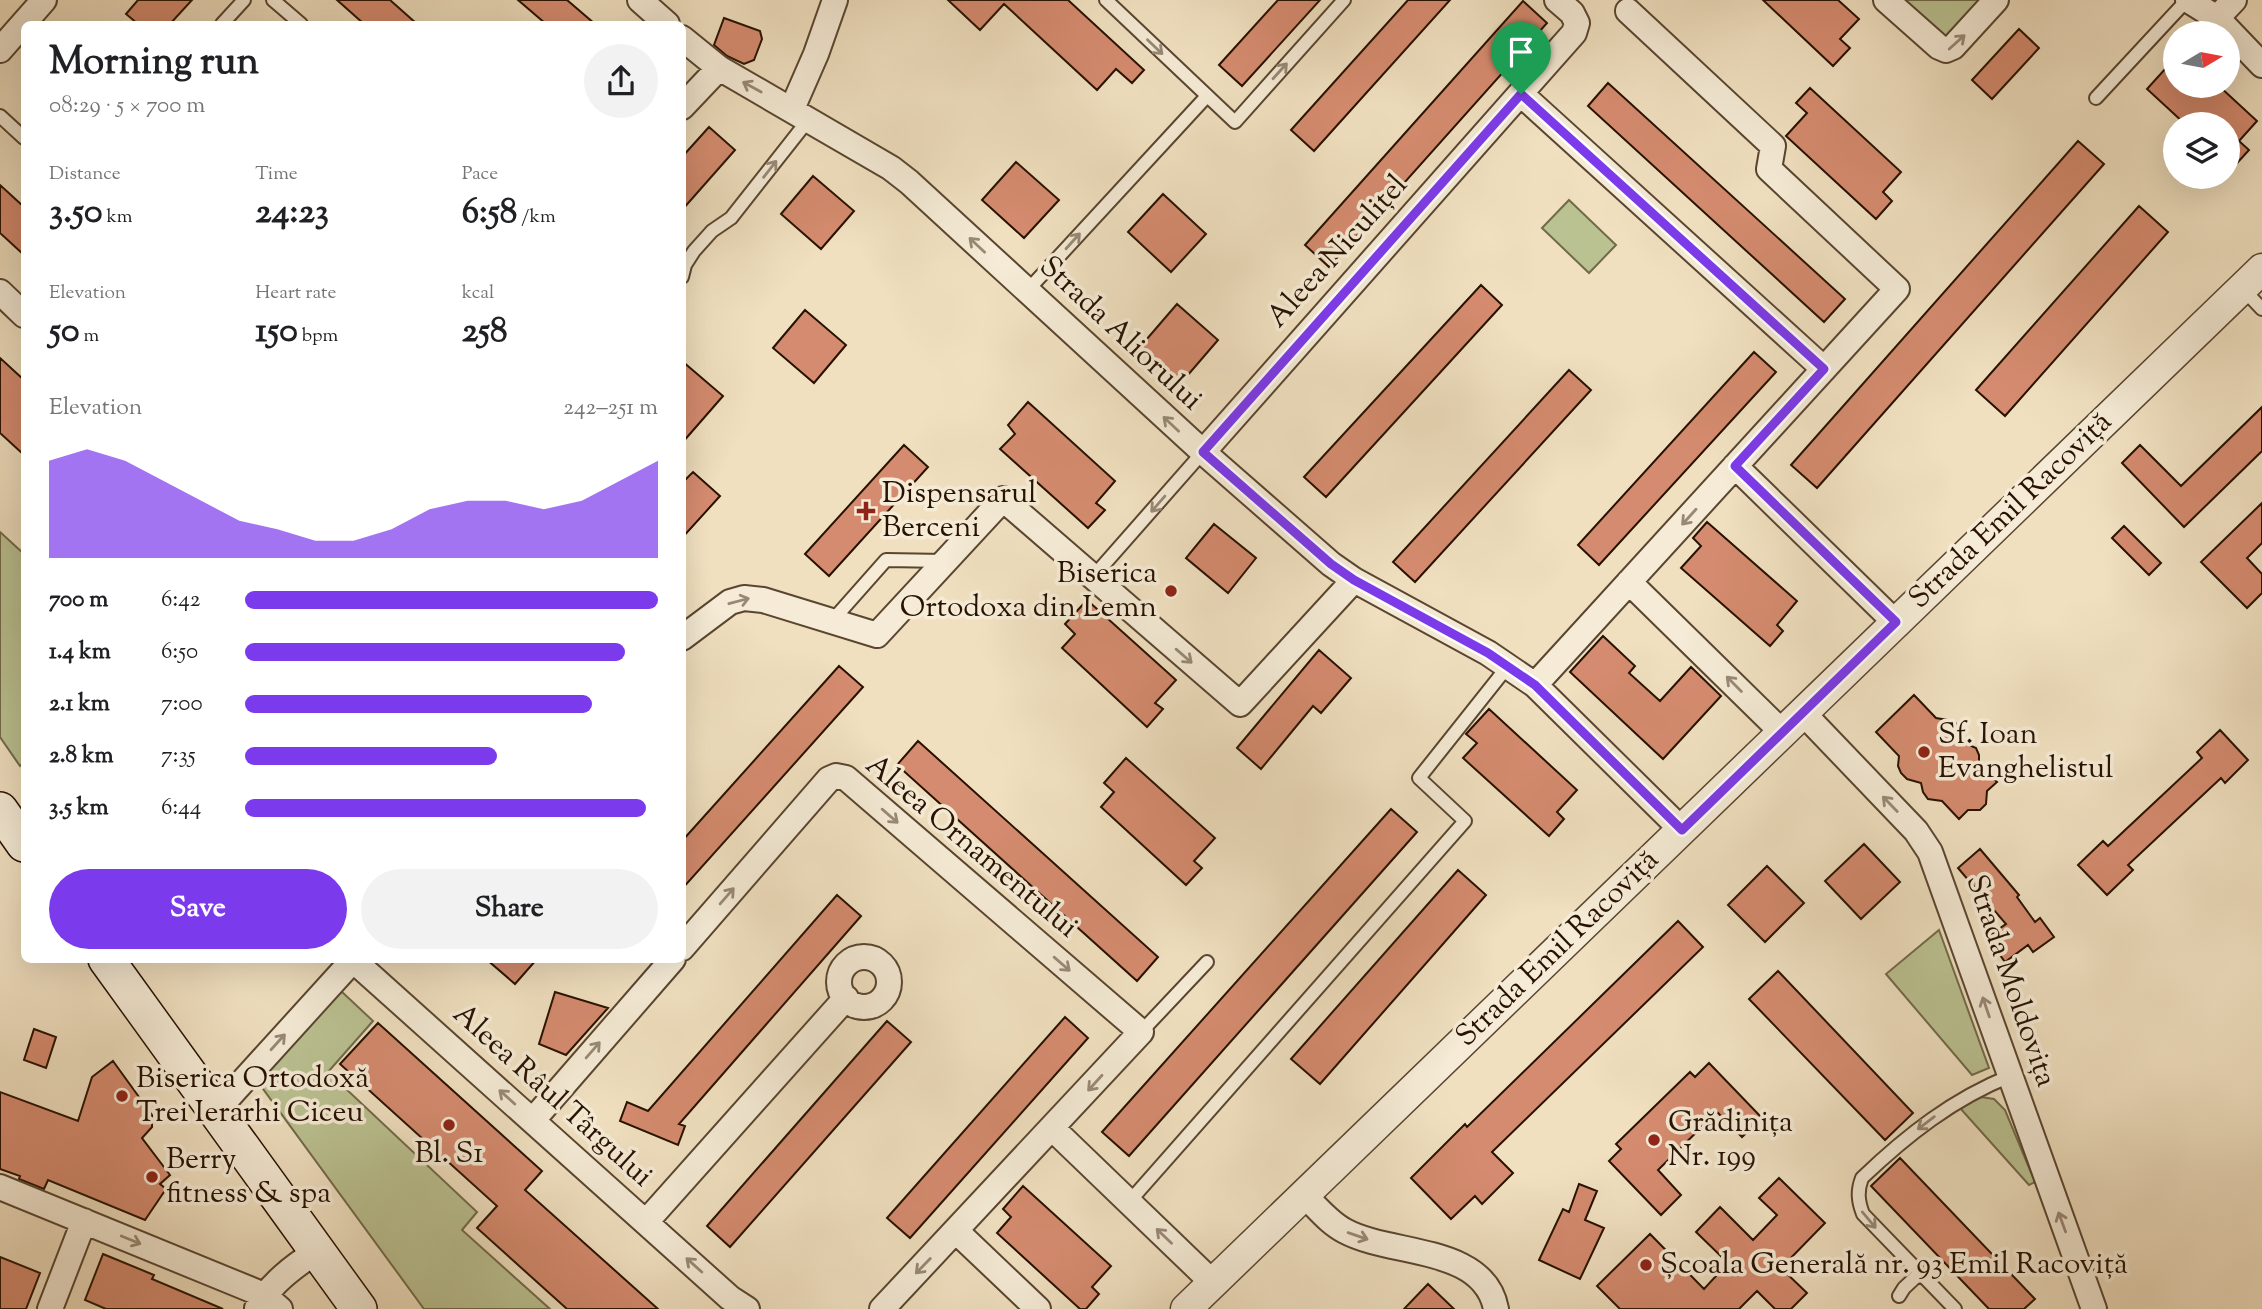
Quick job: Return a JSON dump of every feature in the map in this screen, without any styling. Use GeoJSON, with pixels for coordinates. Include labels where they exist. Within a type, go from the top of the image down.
{"type":"FeatureCollection","features":[{"type":"Feature","properties":{"kind":"main road"},"geometry":{"type":"LineString","coordinates":[[0,810],[21,840]]}},
{"type":"Feature","properties":{"kind":"main road"},"geometry":{"type":"LineString","coordinates":[[109,963],[359,1309]]}},
{"type":"Feature","properties":{"kind":"street"},"geometry":{"type":"LineString","coordinates":[[26,21],[44,0]]}},
{"type":"Feature","properties":{"kind":"street"},"geometry":{"type":"LineString","coordinates":[[640,0],[664,21]]}},
{"type":"Feature","properties":{"kind":"street"},"geometry":{"type":"LineString","coordinates":[[800,114],[816,54],[835,0]]}},
{"type":"Feature","properties":{"kind":"street","name":"Aleea Niculițel"},"geometry":{"type":"LineString","coordinates":[[1203,452],[1574,33],[1577,23],[1572,13],[1557,0]]}},
{"type":"Feature","properties":{"kind":"street"},"geometry":{"type":"LineString","coordinates":[[1886,0],[1939,47],[1947,50],[1953,47],[1996,0]]}},
{"type":"Feature","properties":{"kind":"street"},"geometry":{"type":"LineString","coordinates":[[2188,0],[2217,18],[2262,65]]}},
{"type":"Feature","properties":{"kind":"street"},"geometry":{"type":"LineString","coordinates":[[2217,18],[2234,0]]}},
{"type":"Feature","properties":{"kind":"street"},"geometry":{"type":"LineString","coordinates":[[1535,685],[1897,289],[1769,169],[1773,146],[1628,11]]}},
{"type":"Feature","properties":{"kind":"street"},"geometry":{"type":"LineString","coordinates":[[0,50],[21,26]]}},
{"type":"Feature","properties":{"kind":"street","name":"Strada Aliorului"},"geometry":{"type":"LineString","coordinates":[[686,41],[719,68],[891,168],[909,182],[1203,452],[1331,564],[1535,685],[1682,830]]}},
{"type":"Feature","properties":{"kind":"street"},"geometry":{"type":"LineString","coordinates":[[686,103],[719,68]]}},
{"type":"Feature","properties":{"kind":"street"},"geometry":{"type":"LineString","coordinates":[[1521,94],[1824,369]]}},
{"type":"Feature","properties":{"kind":"street","name":"Strada Emil Racoviță"},"geometry":{"type":"LineString","coordinates":[[1186,1309],[1896,622],[2255,288]]}},
{"type":"Feature","properties":{"kind":"street"},"geometry":{"type":"LineString","coordinates":[[0,292],[21,313]]}},
{"type":"Feature","properties":{"kind":"street"},"geometry":{"type":"LineString","coordinates":[[1735,466],[1896,622]]}},
{"type":"Feature","properties":{"kind":"street"},"geometry":{"type":"LineString","coordinates":[[686,635],[730,602],[744,597],[763,600],[877,635],[1003,499],[1240,704],[1354,580]]}},
{"type":"Feature","properties":{"kind":"street","name":"Strada Moldovița"},"geometry":{"type":"LineString","coordinates":[[1629,582],[1916,831],[1930,852],[2094,1309]]}},
{"type":"Feature","properties":{"kind":"street","name":"Aleea Ornamentului"},"geometry":{"type":"LineString","coordinates":[[686,943],[829,779],[836,776],[846,778],[1142,1032]]}},
{"type":"Feature","properties":{"kind":"street"},"geometry":{"type":"LineString","coordinates":[[216,1111],[350,963]]}},
{"type":"Feature","properties":{"kind":"street","name":"Aleea Râul Târgului"},"geometry":{"type":"LineString","coordinates":[[356,963],[730,1298],[747,1309]]}},
{"type":"Feature","properties":{"kind":"street"},"geometry":{"type":"LineString","coordinates":[[533,1121],[670,963]]}},
{"type":"Feature","properties":{"kind":"street","name":"Aleea Râul Târgului"},"geometry":{"type":"LineString","coordinates":[[646,1222],[846,998]]}},
{"type":"Feature","properties":{"kind":"street"},"geometry":{"type":"LineString","coordinates":[[882,1309],[1142,1032]]}},
{"type":"Feature","properties":{"kind":"street"},"geometry":{"type":"LineString","coordinates":[[1053,1129],[1213,1283]]}},
{"type":"Feature","properties":{"kind":"street"},"geometry":{"type":"LineString","coordinates":[[0,1187],[84,1221],[267,1304],[286,1273],[317,1251]]}},
{"type":"Feature","properties":{"kind":"street"},"geometry":{"type":"LineString","coordinates":[[1304,1195],[1343,1231],[1441,1258],[1467,1269],[1486,1285],[1496,1309]]}},
{"type":"Feature","properties":{"kind":"street"},"geometry":{"type":"LineString","coordinates":[[50,1309],[84,1221]]}},
{"type":"Feature","properties":{"kind":"street"},"geometry":{"type":"LineString","coordinates":[[956,1231],[1038,1309]]}},
{"type":"Feature","properties":{"kind":"lane"},"geometry":{"type":"LineString","coordinates":[[225,21],[244,0]]}},
{"type":"Feature","properties":{"kind":"lane"},"geometry":{"type":"LineString","coordinates":[[273,0],[298,21]]}},
{"type":"Feature","properties":{"kind":"lane"},"geometry":{"type":"LineString","coordinates":[[1105,0],[1235,122],[1344,0]]}},
{"type":"Feature","properties":{"kind":"lane"},"geometry":{"type":"LineString","coordinates":[[2096,98],[2188,0]]}},
{"type":"Feature","properties":{"kind":"lane"},"geometry":{"type":"LineString","coordinates":[[1027,291],[1206,96]]}},
{"type":"Feature","properties":{"kind":"lane"},"geometry":{"type":"LineString","coordinates":[[686,263],[712,231],[731,218],[800,114]]}},
{"type":"Feature","properties":{"kind":"lane"},"geometry":{"type":"LineString","coordinates":[[0,117],[21,135]]}},
{"type":"Feature","properties":{"kind":"lane"},"geometry":{"type":"LineString","coordinates":[[1093,577],[1203,452]]}},
{"type":"Feature","properties":{"kind":"lane"},"geometry":{"type":"LineString","coordinates":[[832,621],[886,561],[946,561]]}},
{"type":"Feature","properties":{"kind":"lane"},"geometry":{"type":"LineString","coordinates":[[1129,1202],[1465,821],[1419,778],[1507,666]]}},
{"type":"Feature","properties":{"kind":"lane"},"geometry":{"type":"LineString","coordinates":[[1142,1032],[1207,962]]}},
{"type":"Feature","properties":{"kind":"lane"},"geometry":{"type":"LineString","coordinates":[[1955,1309],[1863,1214],[1858,1202],[1858,1188],[1862,1178],[1923,1125],[1978,1089],[2010,1076]]}},
{"type":"Feature","properties":{"kind":"lane"},"geometry":{"type":"LineString","coordinates":[[1899,1296],[1920,1273]]}},
{"type":"Feature","properties":{"kind":"green space"},"geometry":{"type":"Polygon","coordinates":[[[1900,0],[1979,0],[1946,39],[1900,0]]]}},
{"type":"Feature","properties":{"kind":"green space"},"geometry":{"type":"Polygon","coordinates":[[[1569,200],[1616,245],[1589,273],[1542,228],[1569,200]]]}},
{"type":"Feature","properties":{"kind":"green space"},"geometry":{"type":"Polygon","coordinates":[[[0,532],[21,551],[20,766],[0,737],[0,532]]]}},
{"type":"Feature","properties":{"kind":"green space"},"geometry":{"type":"Polygon","coordinates":[[[1939,930],[1989,1068],[1972,1075],[1886,974],[1939,930]]]}},
{"type":"Feature","properties":{"kind":"green space"},"geometry":{"type":"Polygon","coordinates":[[[341,991],[373,1021],[328,1072],[477,1212],[462,1230],[550,1309],[424,1309],[258,1082],[341,991]]]}},
{"type":"Feature","properties":{"kind":"green space"},"geometry":{"type":"Polygon","coordinates":[[[1981,1097],[1994,1099],[2005,1110],[2035,1182],[2029,1185],[1960,1108],[1981,1097]]]}},
{"type":"Feature","properties":{"kind":"building"},"geometry":{"type":"Polygon","coordinates":[[[138,0],[192,0],[173,21],[134,21],[126,14],[138,0]]]}},
{"type":"Feature","properties":{"kind":"building"},"geometry":{"type":"Polygon","coordinates":[[[337,0],[390,0],[414,21],[361,21],[337,0]]]}},
{"type":"Feature","properties":{"kind":"building"},"geometry":{"type":"Polygon","coordinates":[[[518,0],[567,0],[592,21],[542,21],[518,0]]]}},
{"type":"Feature","properties":{"kind":"building"},"geometry":{"type":"Polygon","coordinates":[[[948,0],[1068,0],[1144,70],[1132,83],[1116,69],[1097,90],[1004,4],[980,30],[948,0]]]}},
{"type":"Feature","properties":{"kind":"building"},"geometry":{"type":"Polygon","coordinates":[[[1278,0],[1320,0],[1242,86],[1219,65],[1278,0]]]}},
{"type":"Feature","properties":{"kind":"building"},"geometry":{"type":"Polygon","coordinates":[[[1408,0],[1450,0],[1314,151],[1291,130],[1408,0]]]}},
{"type":"Feature","properties":{"kind":"building"},"geometry":{"type":"Polygon","coordinates":[[[1763,0],[1838,0],[1859,19],[1840,39],[1850,48],[1833,66],[1763,0]]]}},
{"type":"Feature","properties":{"kind":"building"},"geometry":{"type":"Polygon","coordinates":[[[1523,1],[1547,23],[1329,267],[1305,245],[1523,1]]]}},
{"type":"Feature","properties":{"kind":"building"},"geometry":{"type":"Polygon","coordinates":[[[724,18],[760,31],[762,39],[754,60],[744,64],[727,56],[714,45],[724,18]]]}},
{"type":"Feature","properties":{"kind":"building"},"geometry":{"type":"Polygon","coordinates":[[[2019,29],[2039,48],[1992,99],[1972,80],[2019,29]]]}},
{"type":"Feature","properties":{"kind":"building"},"geometry":{"type":"Polygon","coordinates":[[[2163,71],[2163,98],[2232,98],[2257,121],[2240,140],[2240,112],[2172,112],[2147,89],[2163,71]]]}},
{"type":"Feature","properties":{"kind":"building"},"geometry":{"type":"Polygon","coordinates":[[[1608,83],[1845,299],[1824,322],[1588,106],[1608,83]]]}},
{"type":"Feature","properties":{"kind":"building"},"geometry":{"type":"Polygon","coordinates":[[[1810,88],[1901,172],[1883,192],[1892,201],[1876,219],[1786,136],[1807,113],[1796,103],[1810,88]]]}},
{"type":"Feature","properties":{"kind":"building"},"geometry":{"type":"Polygon","coordinates":[[[709,127],[735,150],[686,205],[686,153],[709,127]]]}},
{"type":"Feature","properties":{"kind":"building"},"geometry":{"type":"Polygon","coordinates":[[[2078,141],[2104,164],[1817,488],[1791,465],[2078,141]]]}},
{"type":"Feature","properties":{"kind":"building"},"geometry":{"type":"Polygon","coordinates":[[[2240,142],[2249,150],[2240,160],[2240,142]]]}},
{"type":"Feature","properties":{"kind":"building"},"geometry":{"type":"Polygon","coordinates":[[[1016,162],[1059,200],[1024,238],[982,200],[1016,162]]]}},
{"type":"Feature","properties":{"kind":"building"},"geometry":{"type":"Polygon","coordinates":[[[813,176],[854,211],[821,249],[781,214],[813,176]]]}},
{"type":"Feature","properties":{"kind":"building"},"geometry":{"type":"Polygon","coordinates":[[[0,185],[21,204],[21,252],[0,233],[0,185]]]}},
{"type":"Feature","properties":{"kind":"building"},"geometry":{"type":"Polygon","coordinates":[[[1163,194],[1206,234],[1171,272],[1128,232],[1163,194]]]}},
{"type":"Feature","properties":{"kind":"building"},"geometry":{"type":"Polygon","coordinates":[[[2139,206],[2168,232],[2005,416],[1976,390],[2139,206]]]}},
{"type":"Feature","properties":{"kind":"building"},"geometry":{"type":"Polygon","coordinates":[[[1481,285],[1502,305],[1326,497],[1304,477],[1481,285]]]}},
{"type":"Feature","properties":{"kind":"building"},"geometry":{"type":"Polygon","coordinates":[[[1177,304],[1218,340],[1181,383],[1140,347],[1177,304]]]}},
{"type":"Feature","properties":{"kind":"building"},"geometry":{"type":"Polygon","coordinates":[[[805,310],[846,345],[814,383],[773,348],[805,310]]]}},
{"type":"Feature","properties":{"kind":"building"},"geometry":{"type":"Polygon","coordinates":[[[1754,352],[1776,372],[1599,565],[1578,545],[1754,352]]]}},
{"type":"Feature","properties":{"kind":"building"},"geometry":{"type":"Polygon","coordinates":[[[0,358],[21,377],[21,452],[0,433],[0,358]]]}},
{"type":"Feature","properties":{"kind":"building"},"geometry":{"type":"Polygon","coordinates":[[[686,364],[723,396],[686,438],[686,364]]]}},
{"type":"Feature","properties":{"kind":"building"},"geometry":{"type":"Polygon","coordinates":[[[1569,370],[1591,390],[1415,582],[1393,562],[1569,370]]]}},
{"type":"Feature","properties":{"kind":"building"},"geometry":{"type":"Polygon","coordinates":[[[1028,402],[1115,481],[1096,503],[1105,510],[1088,528],[1000,449],[1015,434],[1008,425],[1028,402]]]}},
{"type":"Feature","properties":{"kind":"building"},"geometry":{"type":"Polygon","coordinates":[[[2262,407],[2262,451],[2184,527],[2122,463],[2140,445],[2181,486],[2262,407]]]}},
{"type":"Feature","properties":{"kind":"building","name":"Dispensarul Berceni"},"geometry":{"type":"Polygon","coordinates":[[[904,445],[928,467],[829,576],[805,554],[904,445]]]}},
{"type":"Feature","properties":{"kind":"building"},"geometry":{"type":"Polygon","coordinates":[[[693,472],[720,496],[686,534],[686,479],[693,472]]]}},
{"type":"Feature","properties":{"kind":"building"},"geometry":{"type":"Polygon","coordinates":[[[2262,503],[2262,543],[2247,558],[2262,574],[2262,593],[2247,608],[2201,562],[2262,503]]]}},
{"type":"Feature","properties":{"kind":"building"},"geometry":{"type":"Polygon","coordinates":[[[1707,522],[1797,601],[1777,625],[1783,631],[1770,646],[1681,568],[1701,546],[1693,538],[1707,522]]]}},
{"type":"Feature","properties":{"kind":"building"},"geometry":{"type":"Polygon","coordinates":[[[1214,524],[1256,558],[1228,593],[1186,558],[1214,524]]]}},
{"type":"Feature","properties":{"kind":"building"},"geometry":{"type":"Polygon","coordinates":[[[2124,526],[2161,563],[2149,575],[2112,538],[2124,526]]]}},
{"type":"Feature","properties":{"kind":"building"},"geometry":{"type":"Polygon","coordinates":[[[1087,600],[1176,680],[1155,703],[1163,709],[1147,727],[1062,648],[1075,634],[1065,624],[1087,600]]]}},
{"type":"Feature","properties":{"kind":"building"},"geometry":{"type":"Polygon","coordinates":[[[1603,636],[1635,666],[1629,673],[1660,701],[1691,667],[1721,696],[1663,759],[1570,672],[1603,636]]]}},
{"type":"Feature","properties":{"kind":"building"},"geometry":{"type":"Polygon","coordinates":[[[1319,650],[1351,678],[1321,713],[1313,706],[1261,769],[1237,748],[1319,650]]]}},
{"type":"Feature","properties":{"kind":"building"},"geometry":{"type":"Polygon","coordinates":[[[839,666],[863,687],[686,885],[686,837],[839,666]]]}},
{"type":"Feature","properties":{"kind":"building"},"geometry":{"type":"Polygon","coordinates":[[[1914,695],[1936,718],[1954,721],[1960,729],[1962,742],[1976,748],[1979,763],[1997,782],[1987,791],[1986,804],[1980,810],[1968,810],[1959,819],[1942,801],[1928,799],[1921,783],[1907,779],[1901,773],[1898,766],[1899,756],[1876,732],[1914,695]]]}},
{"type":"Feature","properties":{"kind":"building"},"geometry":{"type":"Polygon","coordinates":[[[1489,709],[1577,790],[1557,812],[1564,819],[1549,836],[1463,758],[1477,743],[1466,734],[1489,709]]]}},
{"type":"Feature","properties":{"kind":"building"},"geometry":{"type":"Polygon","coordinates":[[[2220,730],[2248,760],[2225,783],[2221,778],[2128,865],[2133,870],[2107,895],[2078,865],[2103,841],[2108,846],[2202,758],[2197,752],[2220,730]]]}},
{"type":"Feature","properties":{"kind":"building"},"geometry":{"type":"Polygon","coordinates":[[[918,741],[1158,957],[1137,981],[897,765],[918,741]]]}},
{"type":"Feature","properties":{"kind":"building"},"geometry":{"type":"Polygon","coordinates":[[[1126,758],[1215,838],[1194,861],[1202,868],[1186,885],[1101,807],[1114,792],[1104,783],[1126,758]]]}},
{"type":"Feature","properties":{"kind":"building"},"geometry":{"type":"Polygon","coordinates":[[[1391,809],[1417,832],[1129,1156],[1102,1132],[1391,809]]]}},
{"type":"Feature","properties":{"kind":"building"},"geometry":{"type":"Polygon","coordinates":[[[1864,844],[1900,882],[1861,919],[1825,881],[1864,844]]]}},
{"type":"Feature","properties":{"kind":"building"},"geometry":{"type":"Polygon","coordinates":[[[1980,849],[2019,895],[2017,897],[2035,922],[2040,918],[2054,937],[2033,952],[2028,945],[2005,962],[1987,937],[2006,924],[1958,868],[1980,849]]]}},
{"type":"Feature","properties":{"kind":"building"},"geometry":{"type":"Polygon","coordinates":[[[1767,866],[1804,903],[1765,942],[1728,905],[1767,866]]]}},
{"type":"Feature","properties":{"kind":"building"},"geometry":{"type":"Polygon","coordinates":[[[1458,870],[1486,895],[1320,1084],[1291,1059],[1458,870]]]}},
{"type":"Feature","properties":{"kind":"building"},"geometry":{"type":"Polygon","coordinates":[[[837,895],[861,916],[679,1124],[685,1126],[678,1145],[620,1121],[627,1102],[648,1111],[837,895]]]}},
{"type":"Feature","properties":{"kind":"building"},"geometry":{"type":"Polygon","coordinates":[[[1678,921],[1703,947],[1492,1152],[1513,1173],[1482,1204],[1475,1196],[1451,1219],[1411,1178],[1678,921]]]}},
{"type":"Feature","properties":{"kind":"building"},"geometry":{"type":"Polygon","coordinates":[[[491,963],[533,963],[515,984],[491,963]]]}},
{"type":"Feature","properties":{"kind":"building"},"geometry":{"type":"Polygon","coordinates":[[[1778,971],[1913,1113],[1885,1140],[1749,999],[1778,971]]]}},
{"type":"Feature","properties":{"kind":"building"},"geometry":{"type":"Polygon","coordinates":[[[555,992],[608,1008],[566,1055],[539,1044],[555,992]]]}},
{"type":"Feature","properties":{"kind":"building"},"geometry":{"type":"Polygon","coordinates":[[[1065,1017],[1088,1038],[910,1238],[887,1218],[1065,1017]]]}},
{"type":"Feature","properties":{"kind":"building"},"geometry":{"type":"Polygon","coordinates":[[[887,1021],[911,1042],[730,1247],[707,1226],[887,1021]]]}},
{"type":"Feature","properties":{"kind":"building","name":"Bl. S1"},"geometry":{"type":"Polygon","coordinates":[[[378,1023],[542,1171],[525,1190],[658,1309],[567,1309],[477,1228],[497,1206],[340,1064],[378,1023]]]}},
{"type":"Feature","properties":{"kind":"building"},"geometry":{"type":"Polygon","coordinates":[[[34,1029],[56,1037],[46,1068],[24,1060],[34,1029]]]}},
{"type":"Feature","properties":{"kind":"building"},"geometry":{"type":"Polygon","coordinates":[[[113,1061],[152,1115],[152,1127],[142,1138],[170,1175],[160,1184],[166,1189],[145,1220],[48,1180],[44,1189],[0,1169],[0,1092],[78,1121],[92,1077],[113,1061]]]}},
{"type":"Feature","properties":{"kind":"building","name":"Grădinița Nr. 199"},"geometry":{"type":"Polygon","coordinates":[[[1709,1063],[1762,1118],[1742,1137],[1717,1112],[1658,1170],[1681,1195],[1661,1215],[1609,1161],[1621,1149],[1616,1144],[1690,1072],[1695,1077],[1709,1063]]]}},
{"type":"Feature","properties":{"kind":"building"},"geometry":{"type":"Polygon","coordinates":[[[1900,1158],[2035,1299],[2024,1309],[1989,1309],[1871,1186],[1900,1158]]]}},
{"type":"Feature","properties":{"kind":"building"},"geometry":{"type":"Polygon","coordinates":[[[1779,1178],[1825,1223],[1781,1268],[1807,1293],[1791,1309],[1775,1309],[1757,1291],[1739,1309],[1620,1309],[1597,1286],[1650,1234],[1704,1289],[1728,1263],[1696,1232],[1720,1207],[1753,1240],[1777,1215],[1759,1198],[1779,1178]]]}},
{"type":"Feature","properties":{"kind":"building"},"geometry":{"type":"Polygon","coordinates":[[[1579,1184],[1597,1191],[1585,1220],[1604,1228],[1580,1279],[1539,1260],[1563,1209],[1569,1212],[1579,1184]]]}},
{"type":"Feature","properties":{"kind":"building"},"geometry":{"type":"Polygon","coordinates":[[[1023,1186],[1111,1266],[1092,1287],[1099,1294],[1086,1309],[1080,1309],[997,1233],[1011,1217],[1003,1209],[1023,1186]]]}},
{"type":"Feature","properties":{"kind":"building"},"geometry":{"type":"Polygon","coordinates":[[[103,1254],[154,1275],[152,1279],[223,1309],[106,1309],[85,1300],[103,1254]]]}},
{"type":"Feature","properties":{"kind":"building"},"geometry":{"type":"Polygon","coordinates":[[[0,1257],[40,1273],[26,1309],[0,1309],[0,1257]]]}},
{"type":"Feature","properties":{"kind":"building"},"geometry":{"type":"Polygon","coordinates":[[[1428,1284],[1454,1309],[1404,1309],[1428,1284]]]}},
{"type":"Feature","properties":{"kind":"place","name":"Dispensarul Berceni"},"geometry":{"type":"Point","coordinates":[866,511]}},
{"type":"Feature","properties":{"kind":"place","name":"Biserica Ortodoxa din Lemn"},"geometry":{"type":"Point","coordinates":[1171,591]}},
{"type":"Feature","properties":{"kind":"place","name":"Sf. Ioan Evanghelistul"},"geometry":{"type":"Point","coordinates":[1924,752]}},
{"type":"Feature","properties":{"kind":"place","name":"Biserica Ortodoxă Trei Ierarhi Ciceu"},"geometry":{"type":"Point","coordinates":[122,1096]}},
{"type":"Feature","properties":{"kind":"place","name":"Bl. S1"},"geometry":{"type":"Point","coordinates":[449,1125]}},
{"type":"Feature","properties":{"kind":"place","name":"Grădinița Nr. 199"},"geometry":{"type":"Point","coordinates":[1654,1140]}},
{"type":"Feature","properties":{"kind":"place","name":"Berry fitness & spa"},"geometry":{"type":"Point","coordinates":[152,1177]}},
{"type":"Feature","properties":{"kind":"place","name":"Școala Generală nr. 93 Emil Racoviță"},"geometry":{"type":"Point","coordinates":[1646,1265]}},
{"type":"Feature","properties":{"kind":"route"},"geometry":{"type":"LineString","coordinates":[[1521,94],[1824,369],[1735,466],[1896,622],[1682,830],[1535,685],[1488,653],[1354,580],[1331,564],[1203,452],[1521,94]]}}]}
